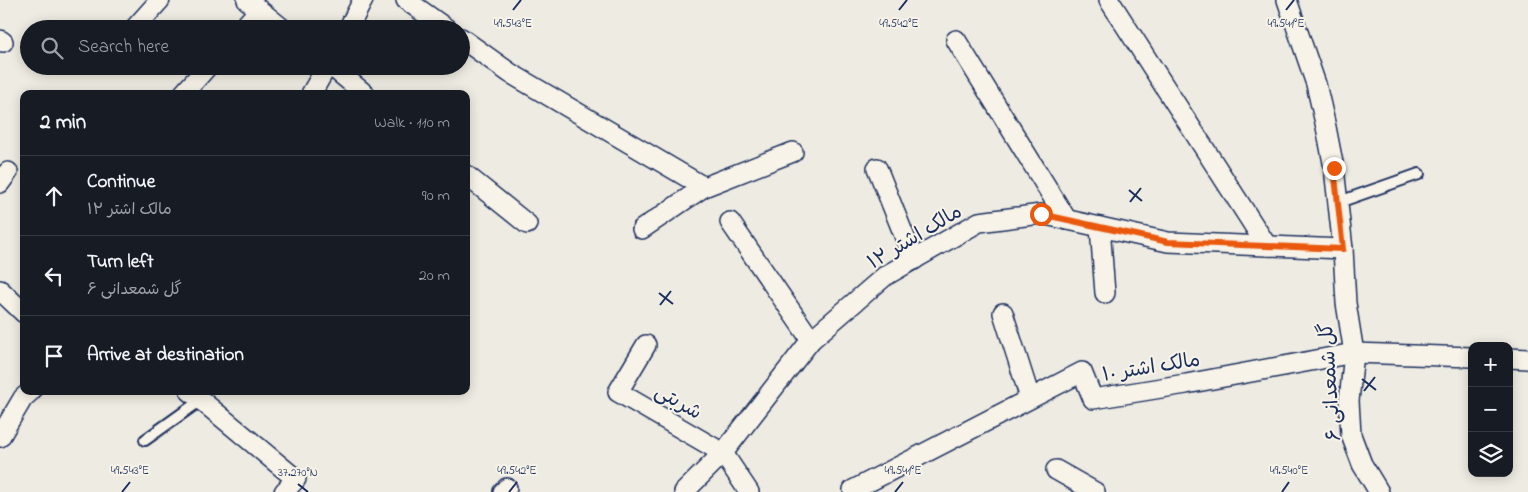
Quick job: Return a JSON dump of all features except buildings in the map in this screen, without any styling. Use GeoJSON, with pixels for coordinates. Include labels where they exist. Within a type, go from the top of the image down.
{"type":"FeatureCollection","features":[{"type":"Feature","properties":{"kind":"street"},"geometry":{"type":"LineString","coordinates":[[142,20],[160,0]]}},
{"type":"Feature","properties":{"kind":"street"},"geometry":{"type":"LineString","coordinates":[[353,20],[363,0]]}},
{"type":"Feature","properties":{"kind":"street"},"geometry":{"type":"LineString","coordinates":[[406,0],[434,20]]}},
{"type":"Feature","properties":{"kind":"street"},"geometry":{"type":"LineString","coordinates":[[1109,0],[1267,246]]}},
{"type":"Feature","properties":{"kind":"street","name":"گل شمعدانی ۶"},"geometry":{"type":"LineString","coordinates":[[1287,0],[1316,84],[1326,126],[1338,202],[1346,303],[1354,353],[1349,401],[1351,434],[1362,464],[1379,492]]}},
{"type":"Feature","properties":{"kind":"street"},"geometry":{"type":"LineString","coordinates":[[246,20],[253,5],[272,20]]}},
{"type":"Feature","properties":{"kind":"street"},"geometry":{"type":"LineString","coordinates":[[956,40],[1067,220]]}},
{"type":"Feature","properties":{"kind":"street"},"geometry":{"type":"LineString","coordinates":[[470,44],[510,73],[704,187]]}},
{"type":"Feature","properties":{"kind":"street"},"geometry":{"type":"LineString","coordinates":[[187,90],[200,75]]}},
{"type":"Feature","properties":{"kind":"street"},"geometry":{"type":"LineString","coordinates":[[314,90],[323,75]]}},
{"type":"Feature","properties":{"kind":"street"},"geometry":{"type":"LineString","coordinates":[[341,75],[360,90]]}},
{"type":"Feature","properties":{"kind":"street"},"geometry":{"type":"LineString","coordinates":[[642,229],[704,187],[793,152]]}},
{"type":"Feature","properties":{"kind":"street"},"geometry":{"type":"LineString","coordinates":[[877,168],[914,260]]}},
{"type":"Feature","properties":{"kind":"street"},"geometry":{"type":"LineString","coordinates":[[470,179],[527,224]]}},
{"type":"Feature","properties":{"kind":"street","name":"مالک اشتر ۱۲"},"geometry":{"type":"LineString","coordinates":[[684,492],[723,453],[811,340],[885,276],[980,222],[1041,214],[1168,242],[1343,249]]}},
{"type":"Feature","properties":{"kind":"street"},"geometry":{"type":"LineString","coordinates":[[730,222],[811,340]]}},
{"type":"Feature","properties":{"kind":"street"},"geometry":{"type":"LineString","coordinates":[[1100,227],[1104,293]]}},
{"type":"Feature","properties":{"kind":"street"},"geometry":{"type":"LineString","coordinates":[[0,290],[20,309]]}},
{"type":"Feature","properties":{"kind":"street"},"geometry":{"type":"LineString","coordinates":[[1003,313],[1030,398]]}},
{"type":"Feature","properties":{"kind":"street","name":"شربتی"},"geometry":{"type":"LineString","coordinates":[[646,345],[618,392],[723,453],[749,492]]}},
{"type":"Feature","properties":{"kind":"street","name":"مالک اشتر ۱۰"},"geometry":{"type":"LineString","coordinates":[[853,492],[853,490],[1082,372],[1093,398],[1186,384],[1354,353],[1468,357]]}},
{"type":"Feature","properties":{"kind":"street"},"geometry":{"type":"LineString","coordinates":[[1513,358],[1528,359]]}},
{"type":"Feature","properties":{"kind":"street"},"geometry":{"type":"LineString","coordinates":[[0,437],[26,395]]}},
{"type":"Feature","properties":{"kind":"street"},"geometry":{"type":"LineString","coordinates":[[195,396],[296,479],[284,492]]}},
{"type":"Feature","properties":{"kind":"street"},"geometry":{"type":"LineString","coordinates":[[1056,470],[1095,492]]}},
{"type":"Feature","properties":{"kind":"lane"},"geometry":{"type":"LineString","coordinates":[[1338,202],[1419,174]]}},
{"type":"Feature","properties":{"kind":"lane"},"geometry":{"type":"LineString","coordinates":[[145,440],[195,396]]}},
{"type":"Feature","properties":{"kind":"route"},"geometry":{"type":"LineString","coordinates":[[1041,214],[1168,242],[1343,249],[1334,168]]}}]}
